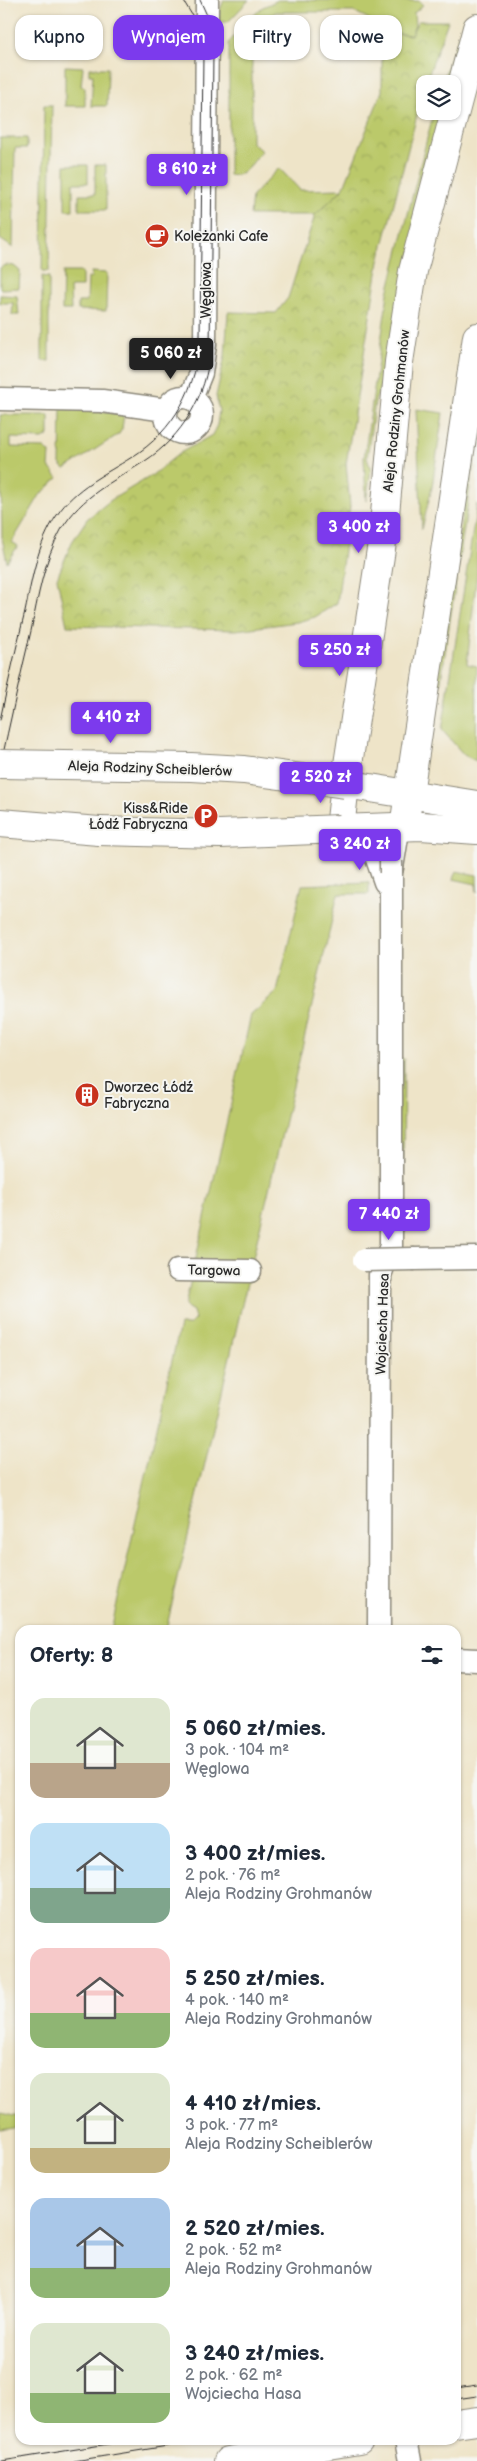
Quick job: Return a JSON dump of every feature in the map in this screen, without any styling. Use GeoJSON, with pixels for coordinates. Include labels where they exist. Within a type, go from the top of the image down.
{"type":"FeatureCollection","features":[{"type":"Feature","properties":{"kind":"main road","name":"Aleja Rodziny Grohmanów"},"geometry":{"type":"LineString","coordinates":[[340,830],[345,784],[377,578],[389,485],[392,419],[413,271],[477,28]]}},
{"type":"Feature","properties":{"kind":"main road"},"geometry":{"type":"LineString","coordinates":[[400,832],[409,794],[416,749],[477,337]]}},
{"type":"Feature","properties":{"kind":"main road","name":"Aleja Rodziny Scheiblerów"},"geometry":{"type":"LineString","coordinates":[[0,764],[201,767],[244,770],[477,805]]}},
{"type":"Feature","properties":{"kind":"main road"},"geometry":{"type":"LineString","coordinates":[[0,824],[136,833],[241,834],[340,830],[400,832],[433,826],[477,830]]}},
{"type":"Feature","properties":{"kind":"main road"},"geometry":{"type":"LineString","coordinates":[[461,2423],[477,2421]]}},
{"type":"Feature","properties":{"kind":"main road"},"geometry":{"type":"LineString","coordinates":[[228,2461],[328,2445]]}},
{"type":"Feature","properties":{"kind":"street","name":"Węglowa"},"geometry":{"type":"LineString","coordinates":[[191,398],[201,373],[205,345],[207,0]]}},
{"type":"Feature","properties":{"kind":"street"},"geometry":{"type":"LineString","coordinates":[[176,398],[191,398],[200,407],[202,419],[200,425],[190,432],[184,433],[172,430],[166,420],[166,410],[176,398]]}},
{"type":"Feature","properties":{"kind":"street"},"geometry":{"type":"LineString","coordinates":[[0,399],[102,401],[166,410]]}},
{"type":"Feature","properties":{"kind":"street"},"geometry":{"type":"LineString","coordinates":[[368,841],[375,853],[385,882],[392,868],[400,832]]}},
{"type":"Feature","properties":{"kind":"street","name":"Wojciecha Hasa"},"geometry":{"type":"LineString","coordinates":[[379,1625],[380,1276],[375,1260],[391,1246],[391,867]]}},
{"type":"Feature","properties":{"kind":"street"},"geometry":{"type":"LineString","coordinates":[[375,1260],[477,1258]]}},
{"type":"Feature","properties":{"kind":"street","name":"Targowa"},"geometry":{"type":"LineString","coordinates":[[178,1270],[250,1271]]}},
{"type":"Feature","properties":{"kind":"street"},"geometry":{"type":"LineString","coordinates":[[461,1659],[477,1660]]}},
{"type":"Feature","properties":{"kind":"street"},"geometry":{"type":"LineString","coordinates":[[407,2445],[410,2461]]}},
{"type":"Feature","properties":{"kind":"green space"},"geometry":{"type":"Polygon","coordinates":[[[224,0],[249,0],[228,22],[224,22],[224,15],[219,15],[224,0]]]}},
{"type":"Feature","properties":{"kind":"green space"},"geometry":{"type":"Polygon","coordinates":[[[278,0],[419,1],[423,5],[414,13],[415,25],[411,35],[402,34],[402,15],[361,15],[355,12],[276,12],[272,15],[254,15],[261,8],[278,0]]]}},
{"type":"Feature","properties":{"kind":"green space"},"geometry":{"type":"Polygon","coordinates":[[[465,20],[451,75],[444,75],[465,20]]]}},
{"type":"Feature","properties":{"kind":"green space"},"geometry":{"type":"Polygon","coordinates":[[[418,21],[448,21],[428,75],[416,75],[416,119],[379,261],[346,464],[350,506],[337,603],[315,617],[297,622],[236,630],[67,626],[57,578],[72,542],[87,519],[111,500],[151,476],[180,453],[212,435],[217,425],[219,411],[216,396],[225,356],[228,312],[276,313],[288,298],[315,215],[343,189],[382,91],[382,60],[402,60],[402,34],[411,35],[418,21]]]}},
{"type":"Feature","properties":{"kind":"green space"},"geometry":{"type":"Polygon","coordinates":[[[234,37],[234,60],[252,60],[252,143],[262,151],[244,172],[234,176],[229,175],[229,42],[234,37]]]}},
{"type":"Feature","properties":{"kind":"green space"},"geometry":{"type":"Polygon","coordinates":[[[65,66],[83,67],[81,86],[85,87],[85,106],[65,106],[65,66]]]}},
{"type":"Feature","properties":{"kind":"green space"},"geometry":{"type":"Polygon","coordinates":[[[89,68],[108,68],[107,106],[91,106],[93,75],[89,75],[89,68]]]}},
{"type":"Feature","properties":{"kind":"green space"},"geometry":{"type":"Polygon","coordinates":[[[44,105],[52,105],[49,271],[42,271],[44,105]]]}},
{"type":"Feature","properties":{"kind":"green space"},"geometry":{"type":"Polygon","coordinates":[[[432,120],[440,120],[386,370],[375,402],[367,458],[371,470],[366,501],[364,458],[388,293],[432,120]]]}},
{"type":"Feature","properties":{"kind":"green space"},"geometry":{"type":"Polygon","coordinates":[[[0,138],[27,138],[27,148],[15,148],[13,248],[0,239],[0,138]]]}},
{"type":"Feature","properties":{"kind":"green space"},"geometry":{"type":"Polygon","coordinates":[[[65,165],[88,165],[88,183],[73,183],[73,210],[65,210],[65,165]]]}},
{"type":"Feature","properties":{"kind":"green space"},"geometry":{"type":"Polygon","coordinates":[[[95,165],[106,165],[106,210],[79,210],[79,194],[95,194],[95,165]]]}},
{"type":"Feature","properties":{"kind":"green space"},"geometry":{"type":"Polygon","coordinates":[[[279,168],[300,190],[343,189],[315,215],[250,215],[252,196],[279,168]]]}},
{"type":"Feature","properties":{"kind":"green space"},"geometry":{"type":"Polygon","coordinates":[[[5,265],[14,266],[20,271],[19,288],[0,289],[0,268],[5,265]]]}},
{"type":"Feature","properties":{"kind":"green space"},"geometry":{"type":"Polygon","coordinates":[[[63,272],[82,272],[82,287],[70,287],[71,310],[62,310],[63,272]]]}},
{"type":"Feature","properties":{"kind":"green space"},"geometry":{"type":"Polygon","coordinates":[[[91,272],[107,273],[106,311],[78,310],[78,302],[87,302],[88,278],[91,278],[91,272]]]}},
{"type":"Feature","properties":{"kind":"green space"},"geometry":{"type":"Polygon","coordinates":[[[42,276],[49,277],[49,361],[42,361],[42,276]]]}},
{"type":"Feature","properties":{"kind":"green space"},"geometry":{"type":"Polygon","coordinates":[[[0,295],[17,296],[19,315],[12,315],[13,303],[0,303],[0,295]]]}},
{"type":"Feature","properties":{"kind":"green space"},"geometry":{"type":"Polygon","coordinates":[[[61,408],[124,414],[122,429],[119,434],[65,469],[60,464],[61,408]]]}},
{"type":"Feature","properties":{"kind":"green space"},"geometry":{"type":"Polygon","coordinates":[[[416,409],[443,413],[432,487],[422,529],[416,409]]]}},
{"type":"Feature","properties":{"kind":"green space"},"geometry":{"type":"Polygon","coordinates":[[[0,415],[49,415],[49,435],[43,439],[11,438],[11,447],[45,448],[50,453],[49,467],[58,478],[40,495],[12,542],[18,546],[7,562],[2,538],[0,415]]]}},
{"type":"Feature","properties":{"kind":"green space"},"geometry":{"type":"Polygon","coordinates":[[[477,416],[477,442],[433,733],[429,732],[477,416]]]}},
{"type":"Feature","properties":{"kind":"green space"},"geometry":{"type":"Polygon","coordinates":[[[477,504],[477,572],[467,664],[477,666],[476,761],[464,755],[442,730],[477,504]]]}},
{"type":"Feature","properties":{"kind":"green space"},"geometry":{"type":"Polygon","coordinates":[[[456,871],[477,875],[477,892],[476,884],[453,879],[456,871]]]}},
{"type":"Feature","properties":{"kind":"green space"},"geometry":{"type":"Polygon","coordinates":[[[369,882],[369,894],[338,894],[167,1625],[112,1625],[180,1325],[189,1325],[195,1319],[193,1311],[185,1306],[251,1015],[277,992],[302,885],[369,882]]]}},
{"type":"Feature","properties":{"kind":"green space"},"geometry":{"type":"Polygon","coordinates":[[[398,1058],[404,1059],[403,1192],[398,1192],[398,1058]]]}},
{"type":"Feature","properties":{"kind":"green space"},"geometry":{"type":"Polygon","coordinates":[[[0,2113],[15,2116],[15,2128],[0,2130],[0,2113]]]}},
{"type":"Feature","properties":{"kind":"tram line"},"geometry":{"type":"LineString","coordinates":[[0,720],[36,562],[50,526],[65,505],[82,489],[132,457],[160,434],[181,406],[189,390],[194,373],[200,337],[203,53],[198,25],[183,0]]}},
{"type":"Feature","properties":{"kind":"tram line"},"geometry":{"type":"LineString","coordinates":[[0,768],[42,579],[50,554],[61,530],[78,507],[88,498],[145,461],[170,440],[190,414],[204,383],[210,351],[213,52],[210,22],[200,0]]}},
{"type":"Feature","properties":{"kind":"tram line"},"geometry":{"type":"LineString","coordinates":[[461,2387],[477,2385]]}},
{"type":"Feature","properties":{"kind":"tram line"},"geometry":{"type":"LineString","coordinates":[[461,2398],[477,2396]]}},
{"type":"Feature","properties":{"kind":"tram line"},"geometry":{"type":"LineString","coordinates":[[2,2461],[102,2445]]}},
{"type":"Feature","properties":{"kind":"tram line"},"geometry":{"type":"LineString","coordinates":[[74,2461],[174,2445]]}},
{"type":"Feature","properties":{"kind":"place","name":"Koleżanki Cafe"},"geometry":{"type":"Point","coordinates":[157,236]}},
{"type":"Feature","properties":{"kind":"place","name":"Kiss&Ride Łódź Fabryczna"},"geometry":{"type":"Point","coordinates":[206,816]}},
{"type":"Feature","properties":{"kind":"place","name":"Dworzec Łódź Fabryczna"},"geometry":{"type":"Point","coordinates":[87,1095]}}]}
